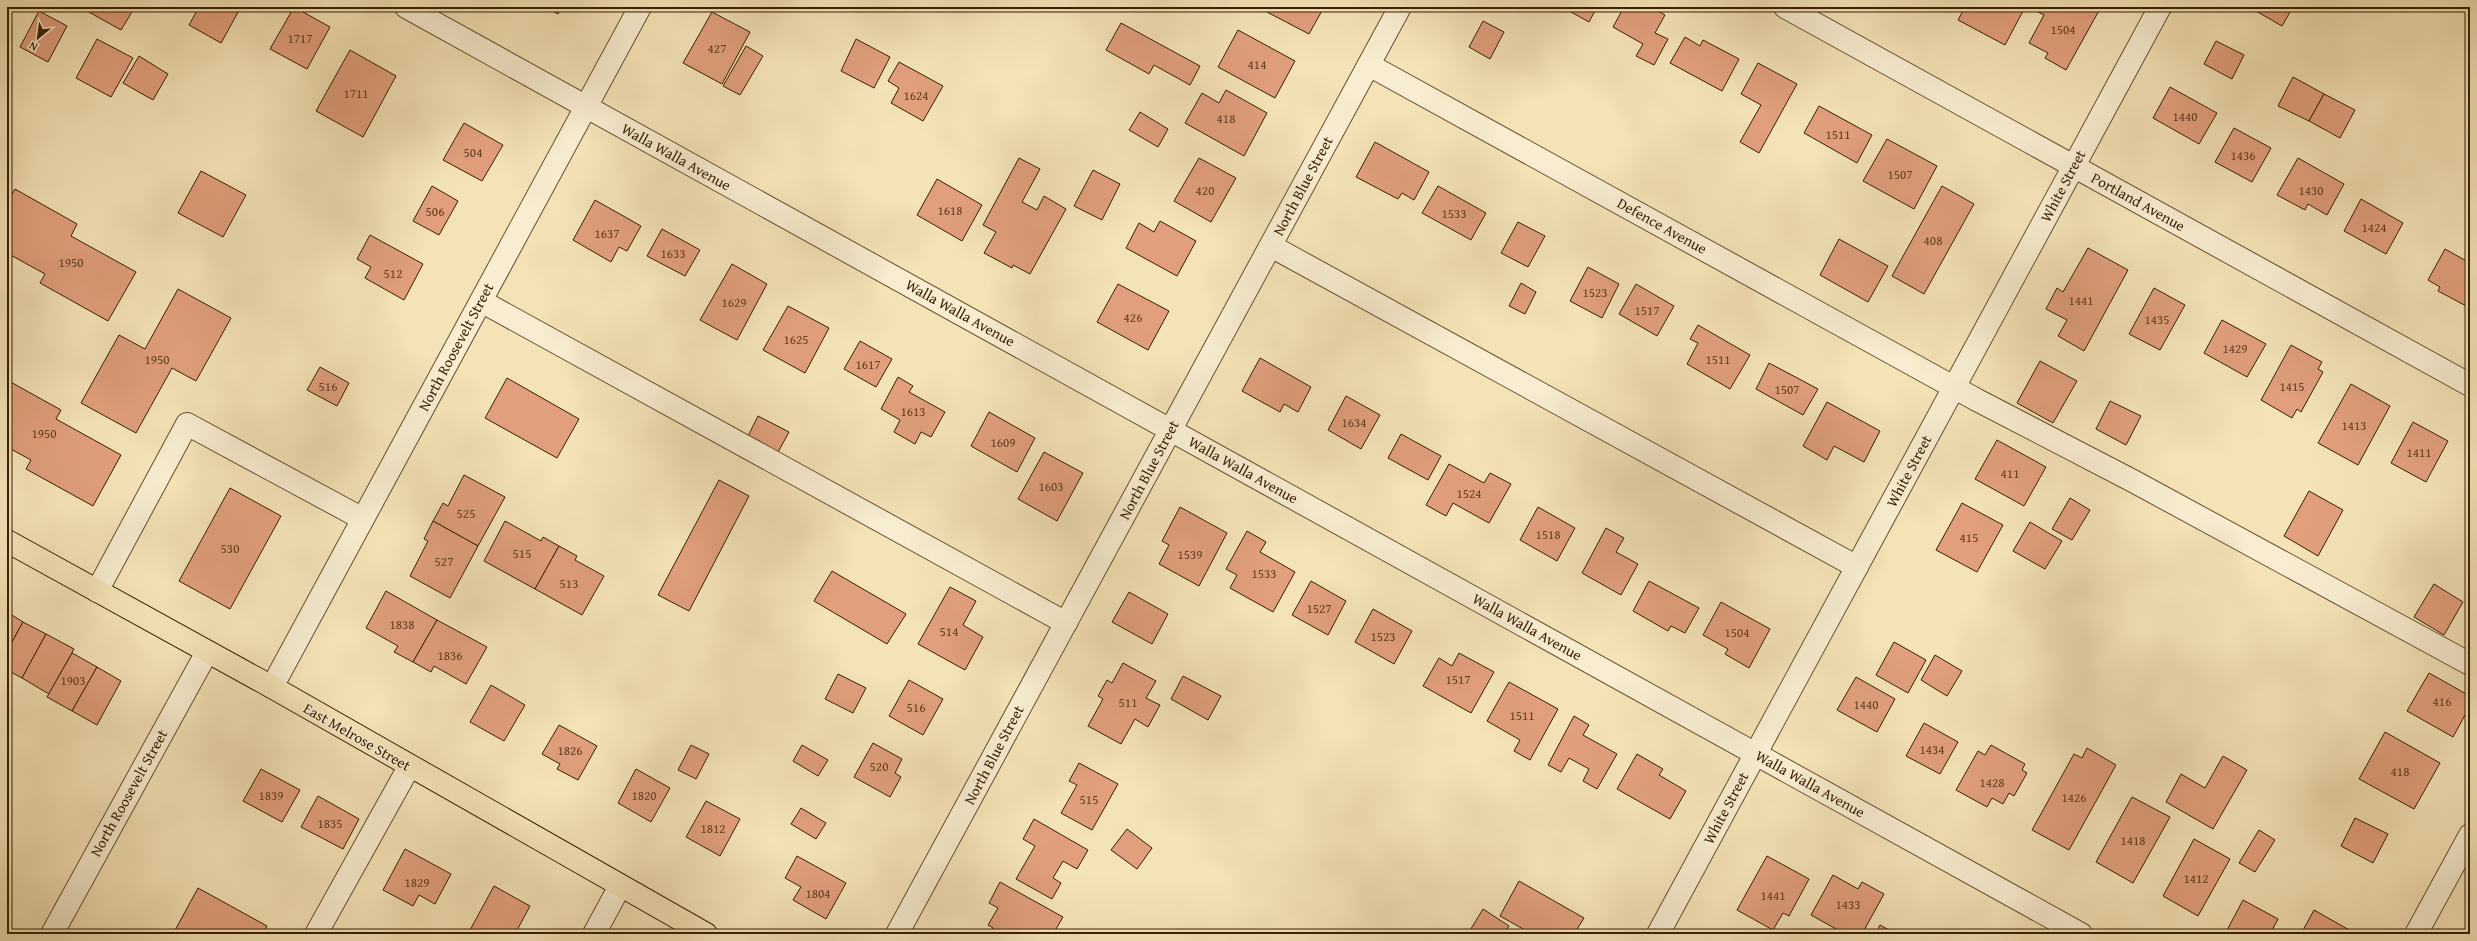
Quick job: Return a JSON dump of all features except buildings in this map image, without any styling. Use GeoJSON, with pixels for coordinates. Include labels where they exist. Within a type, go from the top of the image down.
{"type":"FeatureCollection","features":[{"type":"Feature","properties":{"kind":"main road","name":"East Melrose Street"},"geometry":{"type":"LineString","coordinates":[[7,541],[272,688],[706,934]]}},
{"type":"Feature","properties":{"kind":"street","name":"Walla Walla Avenue"},"geometry":{"type":"LineString","coordinates":[[406,7],[2080,934]]}},
{"type":"Feature","properties":{"kind":"street","name":"North Roosevelt Street"},"geometry":{"type":"LineString","coordinates":[[272,688],[640,7]]}},
{"type":"Feature","properties":{"kind":"street","name":"North Blue Street"},"geometry":{"type":"LineString","coordinates":[[897,934],[1400,7]]}},
{"type":"Feature","properties":{"kind":"street","name":"Portland Avenue"},"geometry":{"type":"LineString","coordinates":[[1785,7],[2468,380]]}},
{"type":"Feature","properties":{"kind":"street","name":"White Street"},"geometry":{"type":"LineString","coordinates":[[1658,934],[2160,7]]}},
{"type":"Feature","properties":{"kind":"street","name":"Defence Avenue"},"geometry":{"type":"LineString","coordinates":[[1369,65],[1954,387],[2334,589],[2470,664]]}},
{"type":"Feature","properties":{"kind":"street"},"geometry":{"type":"LineString","coordinates":[[1271,246],[1857,567]]}},
{"type":"Feature","properties":{"kind":"street"},"geometry":{"type":"LineString","coordinates":[[481,301],[1066,623]]}},
{"type":"Feature","properties":{"kind":"street"},"geometry":{"type":"LineString","coordinates":[[97,591],[188,424],[363,519]]}},
{"type":"Feature","properties":{"kind":"street","name":"North Roosevelt Street"},"geometry":{"type":"LineString","coordinates":[[52,934],[207,652]]}},
{"type":"Feature","properties":{"kind":"street"},"geometry":{"type":"LineString","coordinates":[[316,934],[409,767]]}},
{"type":"Feature","properties":{"kind":"street"},"geometry":{"type":"LineString","coordinates":[[2416,934],[2470,835]]}},
{"type":"Feature","properties":{"kind":"street"},"geometry":{"type":"LineString","coordinates":[[594,934],[620,886]]}}]}
